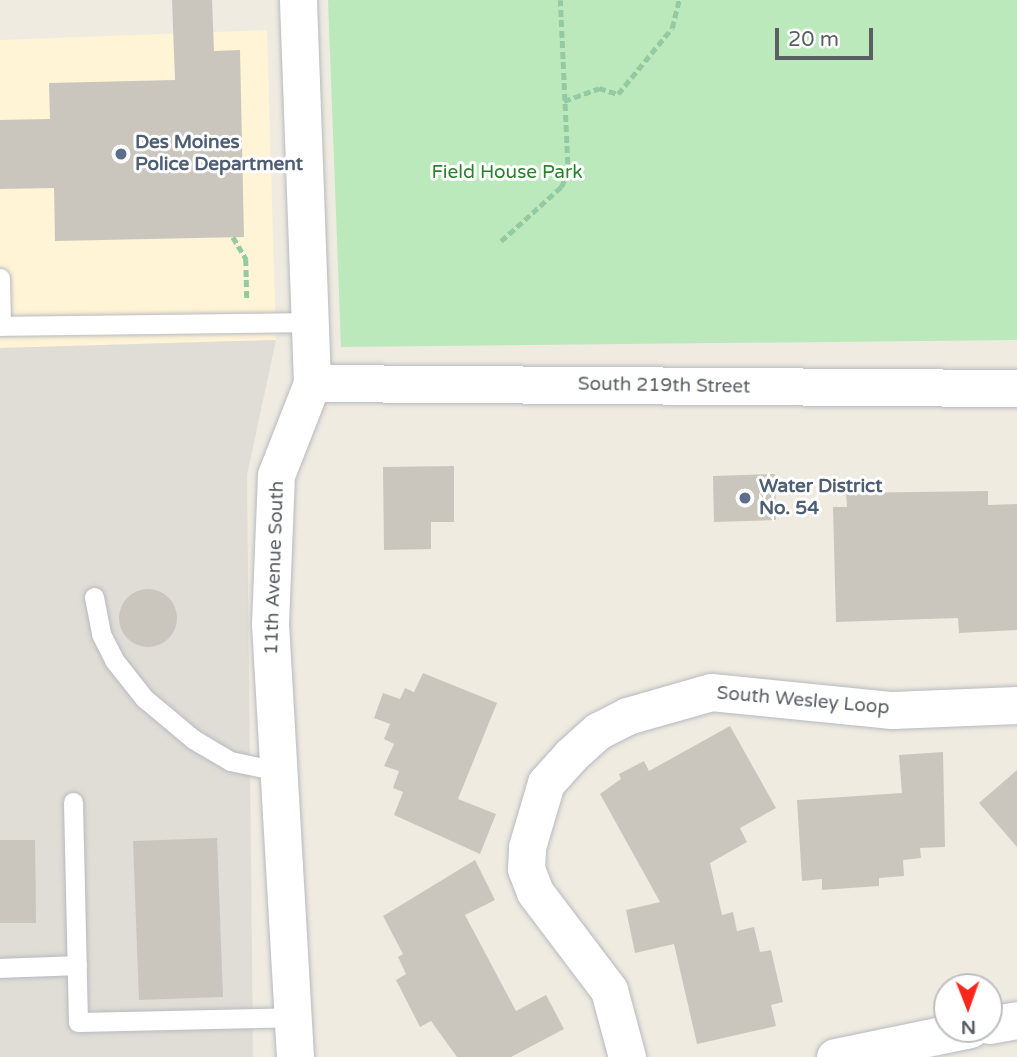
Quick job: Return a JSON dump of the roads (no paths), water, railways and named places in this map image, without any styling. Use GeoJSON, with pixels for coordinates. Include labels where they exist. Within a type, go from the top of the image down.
{"type":"FeatureCollection","features":[{"type":"Feature","properties":{"kind":"street","name":"11th Avenue South"},"geometry":{"type":"LineString","coordinates":[[295,1057],[270,624],[276,475],[312,383],[298,0]]}},
{"type":"Feature","properties":{"kind":"street","name":"South 219th Street"},"geometry":{"type":"LineString","coordinates":[[312,383],[1017,388]]}},
{"type":"Feature","properties":{"kind":"street","name":"South Wesley Loop"},"geometry":{"type":"LineString","coordinates":[[628,1057],[609,990],[535,892],[526,869],[546,783],[570,756],[598,731],[627,716],[711,692],[892,710],[1017,705]]}},
{"type":"Feature","properties":{"kind":"street"},"geometry":{"type":"LineString","coordinates":[[835,1057],[933,1037]]}},
{"type":"Feature","properties":{"kind":"lane"},"geometry":{"type":"LineString","coordinates":[[0,278],[1,326],[309,322]]}},
{"type":"Feature","properties":{"kind":"lane"},"geometry":{"type":"LineString","coordinates":[[94,597],[106,643],[144,698],[193,739],[230,761],[278,771]]}},
{"type":"Feature","properties":{"kind":"lane"},"geometry":{"type":"LineString","coordinates":[[73,803],[78,1022],[293,1017]]}},
{"type":"Feature","properties":{"kind":"lane"},"geometry":{"type":"LineString","coordinates":[[0,968],[77,965]]}},
{"type":"Feature","properties":{"kind":"place","name":"Des Moines Police Department"},"geometry":{"type":"Point","coordinates":[121,154]}},
{"type":"Feature","properties":{"kind":"place","name":"Water District No. 54"},"geometry":{"type":"Point","coordinates":[745,498]}},
{"type":"Feature","properties":{"kind":"park label","name":"Field House Park"},"geometry":{"type":"Point","coordinates":[507,173]}}]}
